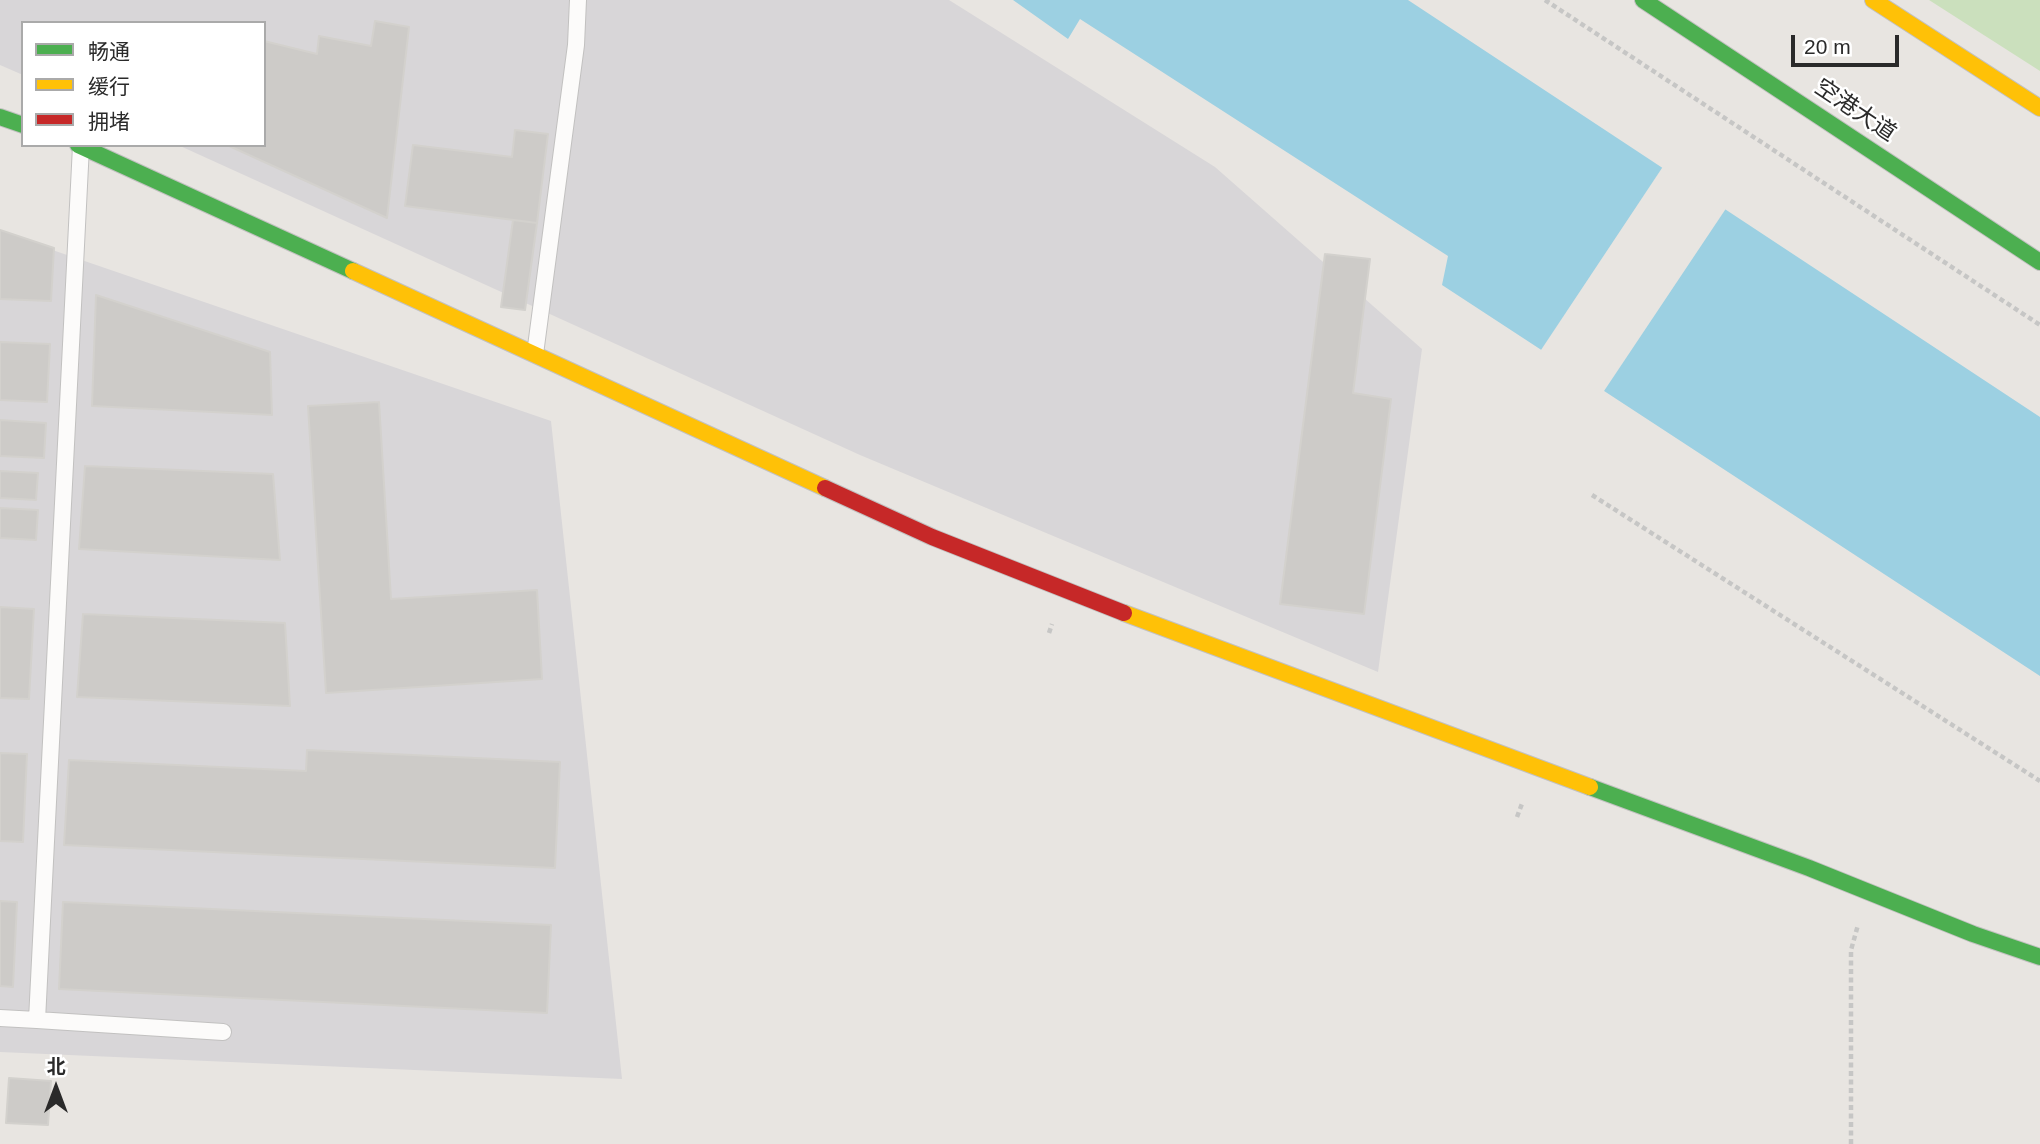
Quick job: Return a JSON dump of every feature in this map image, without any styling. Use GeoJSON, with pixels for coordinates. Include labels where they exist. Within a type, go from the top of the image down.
{"type":"FeatureCollection","features":[{"type":"Feature","properties":{"kind":"main road","name":"空港大道"},"geometry":{"type":"LineString","coordinates":[[1643,0],[2040,262]]}},
{"type":"Feature","properties":{"kind":"main road"},"geometry":{"type":"LineString","coordinates":[[1873,0],[2040,108]]}},
{"type":"Feature","properties":{"kind":"main road"},"geometry":{"type":"LineString","coordinates":[[0,117],[21,124]]}},
{"type":"Feature","properties":{"kind":"main road"},"geometry":{"type":"LineString","coordinates":[[81,147],[932,537],[1200,643],[2040,957]]}},
{"type":"Feature","properties":{"kind":"lane"},"geometry":{"type":"LineString","coordinates":[[535,354],[576,45],[578,0]]}},
{"type":"Feature","properties":{"kind":"lane"},"geometry":{"type":"LineString","coordinates":[[37,1020],[79,147]]}},
{"type":"Feature","properties":{"kind":"lane"},"geometry":{"type":"LineString","coordinates":[[0,1018],[223,1032]]}},
{"type":"Feature","properties":{"kind":"path"},"geometry":{"type":"LineString","coordinates":[[1545,0],[2040,326]]}},
{"type":"Feature","properties":{"kind":"path"},"geometry":{"type":"LineString","coordinates":[[1592,495],[2040,781]]}},
{"type":"Feature","properties":{"kind":"path"},"geometry":{"type":"LineString","coordinates":[[1851,1144],[1851,950],[1864,890]]}},
{"type":"Feature","properties":{"kind":"shaded area"},"geometry":{"type":"Polygon","coordinates":[[[0,0],[949,0],[1215,167],[1422,349],[1378,672],[860,455],[182,147],[266,147],[266,21],[21,21],[21,74],[0,65],[0,0]]]}},
{"type":"Feature","properties":{"kind":"shaded area"},"geometry":{"type":"Polygon","coordinates":[[[0,232],[551,421],[622,1079],[0,1052],[0,232]]]}},
{"type":"Feature","properties":{"kind":"green space"},"geometry":{"type":"Polygon","coordinates":[[[1929,0],[2040,0],[2040,71],[1929,0]]]}},
{"type":"Feature","properties":{"kind":"water"},"geometry":{"type":"Polygon","coordinates":[[[1013,0],[1408,0],[2040,417],[2040,676],[1442,285],[1448,256],[1080,19],[1068,39],[1013,0]]]}},
{"type":"Feature","properties":{"kind":"pier"},"geometry":{"type":"Polygon","coordinates":[[[1664,165],[1727,207],[1602,394],[1539,353],[1664,165]]]}},
{"type":"Feature","properties":{"kind":"building"},"geometry":{"type":"Polygon","coordinates":[[[375,21],[409,27],[387,218],[231,147],[266,147],[266,41],[317,54],[319,36],[371,46],[375,21]]]}},
{"type":"Feature","properties":{"kind":"building"},"geometry":{"type":"Polygon","coordinates":[[[515,130],[548,134],[537,223],[405,206],[413,145],[512,157],[515,130]]]}},
{"type":"Feature","properties":{"kind":"building"},"geometry":{"type":"Polygon","coordinates":[[[513,220],[537,223],[525,310],[501,307],[513,220]]]}},
{"type":"Feature","properties":{"kind":"building"},"geometry":{"type":"Polygon","coordinates":[[[0,230],[54,248],[51,301],[0,299],[0,230]]]}},
{"type":"Feature","properties":{"kind":"building"},"geometry":{"type":"Polygon","coordinates":[[[1325,254],[1370,259],[1353,393],[1391,399],[1364,614],[1280,604],[1325,254]]]}},
{"type":"Feature","properties":{"kind":"building"},"geometry":{"type":"Polygon","coordinates":[[[96,295],[270,352],[272,415],[92,406],[96,295]]]}},
{"type":"Feature","properties":{"kind":"building"},"geometry":{"type":"Polygon","coordinates":[[[0,342],[50,344],[47,402],[0,400],[0,342]]]}},
{"type":"Feature","properties":{"kind":"building"},"geometry":{"type":"Polygon","coordinates":[[[379,402],[391,599],[537,590],[542,679],[326,693],[308,406],[379,402]]]}},
{"type":"Feature","properties":{"kind":"building"},"geometry":{"type":"Polygon","coordinates":[[[0,420],[46,423],[44,458],[0,456],[0,420]]]}},
{"type":"Feature","properties":{"kind":"building"},"geometry":{"type":"Polygon","coordinates":[[[85,466],[273,474],[280,560],[79,549],[85,466]]]}},
{"type":"Feature","properties":{"kind":"building"},"geometry":{"type":"Polygon","coordinates":[[[0,471],[38,473],[36,500],[0,498],[0,471]]]}},
{"type":"Feature","properties":{"kind":"building"},"geometry":{"type":"Polygon","coordinates":[[[0,508],[38,510],[36,540],[0,538],[0,508]]]}},
{"type":"Feature","properties":{"kind":"building"},"geometry":{"type":"Polygon","coordinates":[[[0,607],[34,609],[29,699],[0,698],[0,607]]]}},
{"type":"Feature","properties":{"kind":"building"},"geometry":{"type":"Polygon","coordinates":[[[83,614],[285,623],[290,706],[77,697],[83,614]]]}},
{"type":"Feature","properties":{"kind":"building"},"geometry":{"type":"Polygon","coordinates":[[[307,750],[560,762],[555,868],[64,845],[69,760],[306,771],[307,750]]]}},
{"type":"Feature","properties":{"kind":"building"},"geometry":{"type":"Polygon","coordinates":[[[0,753],[27,754],[23,842],[0,841],[0,753]]]}},
{"type":"Feature","properties":{"kind":"building"},"geometry":{"type":"Polygon","coordinates":[[[0,901],[17,902],[13,987],[0,986],[0,901]]]}},
{"type":"Feature","properties":{"kind":"building"},"geometry":{"type":"Polygon","coordinates":[[[63,902],[551,925],[547,1013],[59,989],[63,902]]]}},
{"type":"Feature","properties":{"kind":"building"},"geometry":{"type":"Polygon","coordinates":[[[9,1078],[51,1081],[48,1125],[6,1123],[9,1078]]]}},
{"type":"Feature","properties":{"kind":"traffic: fast"},"geometry":{"type":"LineString","coordinates":[[1643,0],[2040,262]]}},
{"type":"Feature","properties":{"kind":"traffic: fast"},"geometry":{"type":"LineString","coordinates":[[0,117],[21,124]]}},
{"type":"Feature","properties":{"kind":"traffic: fast"},"geometry":{"type":"LineString","coordinates":[[82,147],[353,271]]}},
{"type":"Feature","properties":{"kind":"traffic: fast"},"geometry":{"type":"LineString","coordinates":[[1590,787],[1809,868],[1973,934],[2040,957]]}},
{"type":"Feature","properties":{"kind":"traffic: slow"},"geometry":{"type":"LineString","coordinates":[[1873,0],[2040,108]]}},
{"type":"Feature","properties":{"kind":"traffic: slow"},"geometry":{"type":"LineString","coordinates":[[353,271],[825,488]]}},
{"type":"Feature","properties":{"kind":"traffic: slow"},"geometry":{"type":"LineString","coordinates":[[1124,613],[1590,787]]}},
{"type":"Feature","properties":{"kind":"traffic: jam"},"geometry":{"type":"LineString","coordinates":[[825,488],[932,537],[1124,613]]}}]}
